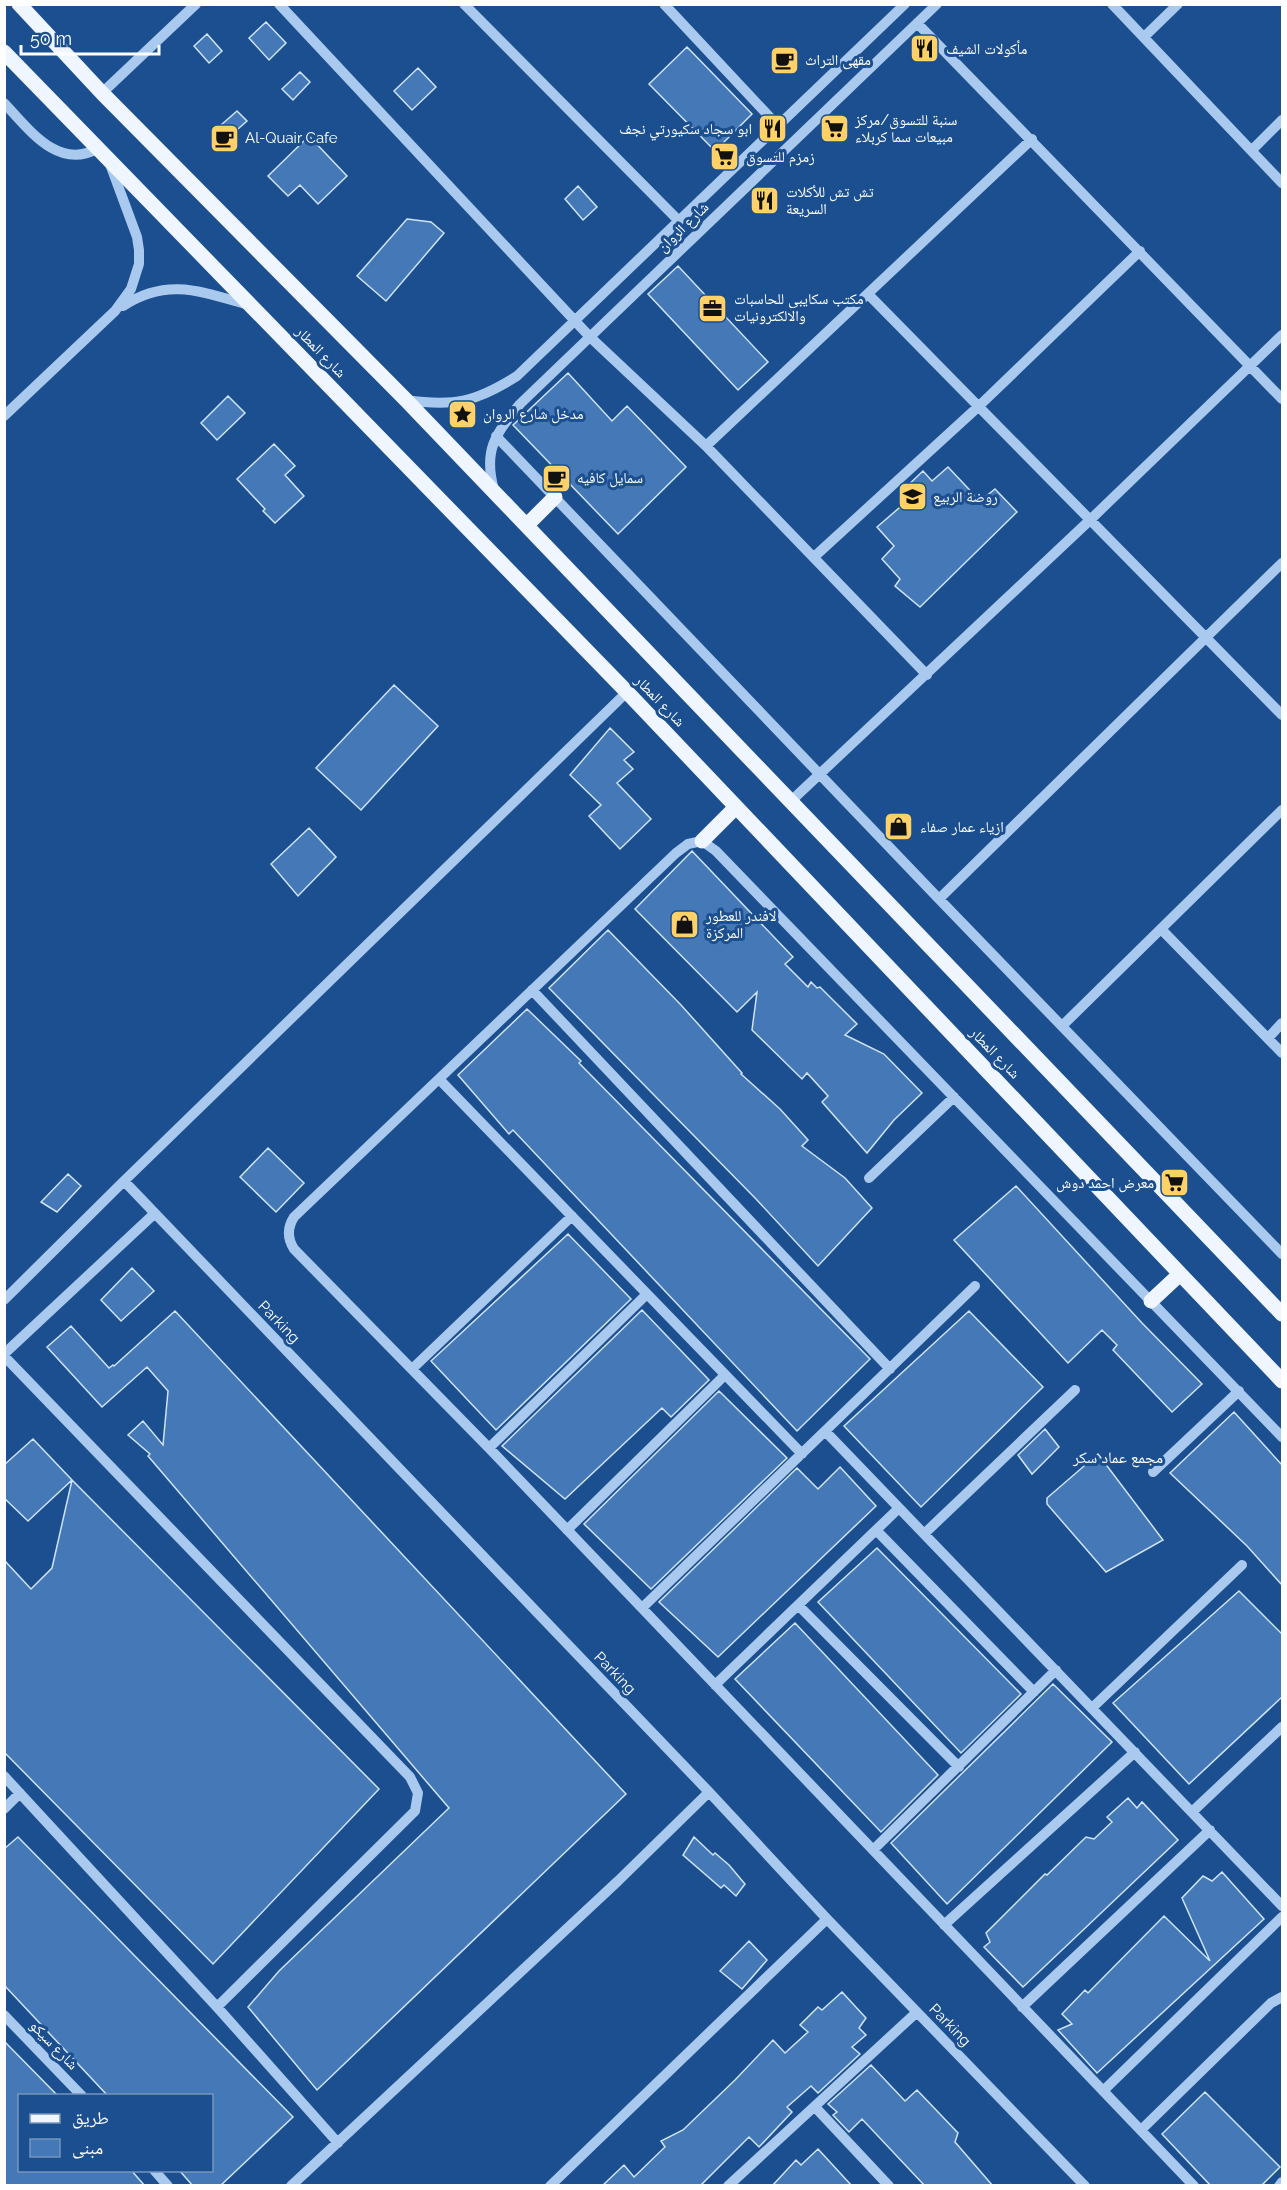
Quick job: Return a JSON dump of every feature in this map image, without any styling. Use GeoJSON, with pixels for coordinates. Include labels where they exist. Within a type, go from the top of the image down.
{"type":"FeatureCollection","features":[{"type":"Feature","properties":{"kind":"main road","name":"شارع المطار"},"geometry":{"type":"LineString","coordinates":[[19,4],[102,93],[527,525],[1282,1314]]}},
{"type":"Feature","properties":{"kind":"main road","name":"شارع المطار"},"geometry":{"type":"LineString","coordinates":[[4,52],[627,692],[1282,1381]]}},
{"type":"Feature","properties":{"kind":"main road"},"geometry":{"type":"LineString","coordinates":[[527,525],[555,497]]}},
{"type":"Feature","properties":{"kind":"main road"},"geometry":{"type":"LineString","coordinates":[[702,841],[736,807]]}},
{"type":"Feature","properties":{"kind":"main road"},"geometry":{"type":"LineString","coordinates":[[1151,1301],[1180,1274]]}},
{"type":"Feature","properties":{"kind":"street"},"geometry":{"type":"LineString","coordinates":[[102,93],[196,4]]}},
{"type":"Feature","properties":{"kind":"street"},"geometry":{"type":"LineString","coordinates":[[279,4],[590,337],[706,446],[927,675]]}},
{"type":"Feature","properties":{"kind":"street"},"geometry":{"type":"LineString","coordinates":[[464,4],[679,221]]}},
{"type":"Feature","properties":{"kind":"street","name":"شارع الروان"},"geometry":{"type":"LineString","coordinates":[[406,400],[437,404],[458,402],[499,388],[517,376],[905,4]]}},
{"type":"Feature","properties":{"kind":"street","name":"شارع الروان"},"geometry":{"type":"LineString","coordinates":[[494,491],[488,469],[490,456],[496,436],[520,404],[937,4]]}},
{"type":"Feature","properties":{"kind":"street"},"geometry":{"type":"LineString","coordinates":[[1112,4],[1282,183]]}},
{"type":"Feature","properties":{"kind":"street"},"geometry":{"type":"LineString","coordinates":[[1144,37],[1178,4]]}},
{"type":"Feature","properties":{"kind":"street"},"geometry":{"type":"LineString","coordinates":[[668,6],[778,126]]}},
{"type":"Feature","properties":{"kind":"street"},"geometry":{"type":"LineString","coordinates":[[917,23],[1282,399]]}},
{"type":"Feature","properties":{"kind":"street"},"geometry":{"type":"LineString","coordinates":[[4,103],[39,139],[53,149],[69,155],[86,155],[98,149]]}},
{"type":"Feature","properties":{"kind":"street"},"geometry":{"type":"LineString","coordinates":[[1252,150],[1282,120]]}},
{"type":"Feature","properties":{"kind":"street"},"geometry":{"type":"LineString","coordinates":[[706,446],[1032,139]]}},
{"type":"Feature","properties":{"kind":"street"},"geometry":{"type":"LineString","coordinates":[[5,414],[115,311],[124,301],[136,277],[139,250],[136,237],[108,161]]}},
{"type":"Feature","properties":{"kind":"street"},"geometry":{"type":"LineString","coordinates":[[814,557],[979,406],[1140,251]]}},
{"type":"Feature","properties":{"kind":"street"},"geometry":{"type":"LineString","coordinates":[[115,311],[144,296],[175,289],[191,289],[250,305]]}},
{"type":"Feature","properties":{"kind":"street"},"geometry":{"type":"LineString","coordinates":[[868,294],[1282,715]]}},
{"type":"Feature","properties":{"kind":"street"},"geometry":{"type":"LineString","coordinates":[[791,801],[1090,520],[1282,334]]}},
{"type":"Feature","properties":{"kind":"street"},"geometry":{"type":"LineString","coordinates":[[496,436],[1282,1254]]}},
{"type":"Feature","properties":{"kind":"street"},"geometry":{"type":"LineString","coordinates":[[939,899],[1282,563]]}},
{"type":"Feature","properties":{"kind":"street"},"geometry":{"type":"LineString","coordinates":[[4,1300],[627,692]]}},
{"type":"Feature","properties":{"kind":"street"},"geometry":{"type":"LineString","coordinates":[[1063,1025],[1282,810]]}},
{"type":"Feature","properties":{"kind":"street"},"geometry":{"type":"LineString","coordinates":[[1194,2186],[489,1448],[294,1249],[288,1233],[294,1217],[681,848],[702,841],[716,851],[1282,1437]]}},
{"type":"Feature","properties":{"kind":"street"},"geometry":{"type":"LineString","coordinates":[[1161,929],[1282,1053]]}},
{"type":"Feature","properties":{"kind":"street"},"geometry":{"type":"LineString","coordinates":[[532,990],[890,1369]]}},
{"type":"Feature","properties":{"kind":"street"},"geometry":{"type":"LineString","coordinates":[[1268,1038],[1282,1023]]}},
{"type":"Feature","properties":{"kind":"street"},"geometry":{"type":"LineString","coordinates":[[439,1079],[802,1454]]}},
{"type":"Feature","properties":{"kind":"street"},"geometry":{"type":"LineString","coordinates":[[869,1178],[954,1097]]}},
{"type":"Feature","properties":{"kind":"street","name":"Parking"},"geometry":{"type":"LineString","coordinates":[[124,1181],[709,1792],[827,1919],[1085,2186]]}},
{"type":"Feature","properties":{"kind":"street"},"geometry":{"type":"LineString","coordinates":[[154,1214],[4,1355],[410,1777],[418,1793],[415,1811],[216,2007]]}},
{"type":"Feature","properties":{"kind":"street"},"geometry":{"type":"LineString","coordinates":[[412,1369],[572,1216]]}},
{"type":"Feature","properties":{"kind":"street"},"geometry":{"type":"LineString","coordinates":[[642,1608],[975,1286]]}},
{"type":"Feature","properties":{"kind":"street"},"geometry":{"type":"LineString","coordinates":[[489,1448],[647,1294]]}},
{"type":"Feature","properties":{"kind":"street"},"geometry":{"type":"LineString","coordinates":[[567,1530],[725,1375]]}},
{"type":"Feature","properties":{"kind":"street"},"geometry":{"type":"LineString","coordinates":[[924,1534],[1075,1390]]}},
{"type":"Feature","properties":{"kind":"street"},"geometry":{"type":"LineString","coordinates":[[1153,1472],[1239,1391]]}},
{"type":"Feature","properties":{"kind":"street"},"geometry":{"type":"LineString","coordinates":[[825,1431],[1282,1906]]}},
{"type":"Feature","properties":{"kind":"street"},"geometry":{"type":"LineString","coordinates":[[715,1685],[899,1508]]}},
{"type":"Feature","properties":{"kind":"street"},"geometry":{"type":"LineString","coordinates":[[876,1530],[1034,1692]]}},
{"type":"Feature","properties":{"kind":"street"},"geometry":{"type":"LineString","coordinates":[[1092,1708],[1242,1565]]}},
{"type":"Feature","properties":{"kind":"street"},"geometry":{"type":"LineString","coordinates":[[798,1605],[959,1767]]}},
{"type":"Feature","properties":{"kind":"street"},"geometry":{"type":"LineString","coordinates":[[873,1850],[1056,1671]]}},
{"type":"Feature","properties":{"kind":"street"},"geometry":{"type":"LineString","coordinates":[[1192,1812],[1282,1727]]}},
{"type":"Feature","properties":{"kind":"street"},"geometry":{"type":"LineString","coordinates":[[944,1925],[1135,1752]]}},
{"type":"Feature","properties":{"kind":"street"},"geometry":{"type":"LineString","coordinates":[[4,1776],[338,2144]]}},
{"type":"Feature","properties":{"kind":"street"},"geometry":{"type":"LineString","coordinates":[[291,2186],[618,1881],[709,1792]]}},
{"type":"Feature","properties":{"kind":"street"},"geometry":{"type":"LineString","coordinates":[[4,1809],[20,1793]]}},
{"type":"Feature","properties":{"kind":"street"},"geometry":{"type":"LineString","coordinates":[[1023,2007],[1210,1830]]}},
{"type":"Feature","properties":{"kind":"street"},"geometry":{"type":"LineString","coordinates":[[1102,2091],[1282,1917]]}},
{"type":"Feature","properties":{"kind":"street"},"geometry":{"type":"LineString","coordinates":[[550,2186],[827,1919]]}},
{"type":"Feature","properties":{"kind":"street"},"geometry":{"type":"LineString","coordinates":[[1141,2130],[1271,2003],[1282,1997]]}},
{"type":"Feature","properties":{"kind":"street"},"geometry":{"type":"LineString","coordinates":[[728,2186],[917,2012]]}},
{"type":"Feature","properties":{"kind":"street","name":"شارع سيكو"},"geometry":{"type":"LineString","coordinates":[[4,2015],[80,2094]]}},
{"type":"Feature","properties":{"kind":"street"},"geometry":{"type":"LineString","coordinates":[[815,2107],[889,2186]]}},
{"type":"Feature","properties":{"kind":"street"},"geometry":{"type":"LineString","coordinates":[[156,2172],[168,2186]]}},
{"type":"Feature","properties":{"kind":"street"},"geometry":{"type":"LineString","coordinates":[[1279,2186],[1282,2182]]}},
{"type":"Feature","properties":{"kind":"building"},"geometry":{"type":"Polygon","coordinates":[[[266,22],[286,43],[269,60],[249,38],[266,22]]]}},
{"type":"Feature","properties":{"kind":"building"},"geometry":{"type":"Polygon","coordinates":[[[207,34],[222,51],[209,63],[194,46],[207,34]]]}},
{"type":"Feature","properties":{"kind":"building"},"geometry":{"type":"Polygon","coordinates":[[[687,47],[752,114],[715,151],[649,84],[687,47]]]}},
{"type":"Feature","properties":{"kind":"building"},"geometry":{"type":"Polygon","coordinates":[[[418,68],[436,87],[412,110],[394,91],[418,68]]]}},
{"type":"Feature","properties":{"kind":"building"},"geometry":{"type":"Polygon","coordinates":[[[300,72],[310,82],[293,100],[282,89],[300,72]]]}},
{"type":"Feature","properties":{"kind":"building"},"geometry":{"type":"Polygon","coordinates":[[[237,111],[247,121],[230,136],[221,125],[237,111]]]}},
{"type":"Feature","properties":{"kind":"building"},"geometry":{"type":"Polygon","coordinates":[[[309,136],[347,176],[318,204],[300,185],[288,196],[268,176],[309,136]]]}},
{"type":"Feature","properties":{"kind":"building"},"geometry":{"type":"Polygon","coordinates":[[[578,186],[597,207],[583,220],[565,199],[578,186]]]}},
{"type":"Feature","properties":{"kind":"building"},"geometry":{"type":"Polygon","coordinates":[[[407,219],[431,222],[444,233],[386,301],[357,276],[407,219]]]}},
{"type":"Feature","properties":{"kind":"building"},"geometry":{"type":"Polygon","coordinates":[[[678,266],[768,362],[738,390],[648,294],[678,266]]]}},
{"type":"Feature","properties":{"kind":"building"},"geometry":{"type":"Polygon","coordinates":[[[568,373],[612,421],[627,406],[686,467],[618,534],[513,425],[568,373]]]}},
{"type":"Feature","properties":{"kind":"building"},"geometry":{"type":"Polygon","coordinates":[[[228,396],[245,413],[217,440],[201,423],[228,396]]]}},
{"type":"Feature","properties":{"kind":"building"},"geometry":{"type":"Polygon","coordinates":[[[274,444],[295,466],[285,475],[304,496],[275,523],[237,479],[274,444]]]}},
{"type":"Feature","properties":{"kind":"building"},"geometry":{"type":"Polygon","coordinates":[[[948,467],[980,501],[995,489],[1017,512],[920,607],[895,586],[900,579],[882,559],[894,546],[877,527],[906,502],[903,490],[923,471],[932,481],[948,467]]]}},
{"type":"Feature","properties":{"kind":"building"},"geometry":{"type":"Polygon","coordinates":[[[394,685],[438,726],[361,810],[316,768],[394,685]]]}},
{"type":"Feature","properties":{"kind":"building"},"geometry":{"type":"Polygon","coordinates":[[[610,728],[634,752],[624,760],[633,769],[617,783],[651,819],[620,849],[589,816],[601,805],[570,775],[610,728]]]}},
{"type":"Feature","properties":{"kind":"building"},"geometry":{"type":"Polygon","coordinates":[[[309,828],[336,857],[298,896],[271,864],[309,828]]]}},
{"type":"Feature","properties":{"kind":"building"},"geometry":{"type":"Polygon","coordinates":[[[692,851],[793,957],[785,964],[808,987],[811,982],[817,988],[820,987],[857,1024],[845,1035],[884,1054],[922,1093],[894,1120],[867,1153],[822,1102],[828,1096],[807,1073],[802,1079],[752,1030],[757,992],[737,1012],[635,909],[692,851]]]}},
{"type":"Feature","properties":{"kind":"building"},"geometry":{"type":"Polygon","coordinates":[[[608,930],[681,1005],[741,1074],[780,1109],[808,1140],[802,1146],[845,1178],[872,1208],[818,1266],[756,1199],[549,988],[608,930]]]}},
{"type":"Feature","properties":{"kind":"building"},"geometry":{"type":"Polygon","coordinates":[[[527,1009],[581,1061],[579,1063],[870,1359],[797,1431],[513,1130],[509,1134],[458,1075],[527,1009]]]}},
{"type":"Feature","properties":{"kind":"building"},"geometry":{"type":"Polygon","coordinates":[[[268,1148],[304,1183],[276,1212],[240,1177],[268,1148]]]}},
{"type":"Feature","properties":{"kind":"building"},"geometry":{"type":"Polygon","coordinates":[[[68,1174],[81,1186],[57,1212],[41,1202],[68,1174]]]}},
{"type":"Feature","properties":{"kind":"building"},"geometry":{"type":"Polygon","coordinates":[[[1016,1186],[1142,1323],[1202,1384],[1172,1412],[1113,1350],[1117,1345],[1102,1330],[1068,1363],[954,1240],[1016,1186]]]}},
{"type":"Feature","properties":{"kind":"building"},"geometry":{"type":"Polygon","coordinates":[[[568,1234],[631,1299],[496,1430],[431,1361],[568,1234]]]}},
{"type":"Feature","properties":{"kind":"building"},"geometry":{"type":"Polygon","coordinates":[[[132,1268],[154,1291],[121,1321],[101,1300],[132,1268]]]}},
{"type":"Feature","properties":{"kind":"building"},"geometry":{"type":"Polygon","coordinates":[[[642,1310],[709,1380],[671,1417],[662,1408],[565,1499],[502,1446],[642,1310]]]}},
{"type":"Feature","properties":{"kind":"building"},"geometry":{"type":"Polygon","coordinates":[[[175,1311],[626,1794],[317,2090],[248,2007],[279,1971],[449,1808],[148,1456],[150,1454],[128,1435],[143,1421],[163,1445],[168,1391],[147,1367],[102,1407],[47,1347],[71,1326],[109,1368],[175,1311]]]}},
{"type":"Feature","properties":{"kind":"building"},"geometry":{"type":"Polygon","coordinates":[[[969,1311],[1043,1387],[921,1507],[844,1426],[969,1311]]]}},
{"type":"Feature","properties":{"kind":"building"},"geometry":{"type":"Polygon","coordinates":[[[719,1391],[787,1458],[651,1589],[584,1524],[719,1391]]]}},
{"type":"Feature","properties":{"kind":"building"},"geometry":{"type":"Polygon","coordinates":[[[1234,1412],[1282,1465],[1282,1585],[1247,1546],[1170,1473],[1234,1412]]]}},
{"type":"Feature","properties":{"kind":"building"},"geometry":{"type":"Polygon","coordinates":[[[1045,1429],[1059,1447],[1032,1474],[1018,1455],[1045,1429]]]}},
{"type":"Feature","properties":{"kind":"building"},"geometry":{"type":"Polygon","coordinates":[[[33,1439],[72,1480],[28,1521],[4,1498],[4,1465],[33,1439]]]}},
{"type":"Feature","properties":{"kind":"building"},"geometry":{"type":"Polygon","coordinates":[[[1098,1454],[1163,1540],[1106,1572],[1047,1504],[1047,1498],[1098,1454]]]}},
{"type":"Feature","properties":{"kind":"building"},"geometry":{"type":"Polygon","coordinates":[[[840,1467],[876,1506],[718,1657],[659,1602],[797,1468],[818,1489],[840,1467]]]}},
{"type":"Feature","properties":{"kind":"building"},"geometry":{"type":"Polygon","coordinates":[[[72,1480],[379,1789],[213,1964],[4,1752],[4,1560],[31,1589],[52,1568],[72,1480]]]}},
{"type":"Feature","properties":{"kind":"building"},"geometry":{"type":"Polygon","coordinates":[[[877,1548],[1021,1694],[961,1753],[818,1602],[877,1548]]]}},
{"type":"Feature","properties":{"kind":"building"},"geometry":{"type":"Polygon","coordinates":[[[1239,1591],[1282,1634],[1282,1697],[1189,1784],[1113,1703],[1239,1591]]]}},
{"type":"Feature","properties":{"kind":"building"},"geometry":{"type":"Polygon","coordinates":[[[795,1623],[938,1775],[881,1832],[735,1679],[795,1623]]]}},
{"type":"Feature","properties":{"kind":"building"},"geometry":{"type":"Polygon","coordinates":[[[1053,1684],[1112,1742],[947,1904],[891,1843],[1053,1684]]]}},
{"type":"Feature","properties":{"kind":"building"},"geometry":{"type":"Polygon","coordinates":[[[1128,1798],[1137,1808],[1142,1802],[1178,1840],[1023,1987],[984,1947],[990,1942],[986,1933],[1086,1837],[1094,1839],[1112,1822],[1107,1817],[1128,1798]]]}},
{"type":"Feature","properties":{"kind":"building"},"geometry":{"type":"Polygon","coordinates":[[[18,1837],[293,2117],[220,2186],[193,2186],[181,2172],[213,2172],[213,2094],[106,2094],[4,1985],[4,1849],[18,1837]]]}},
{"type":"Feature","properties":{"kind":"building"},"geometry":{"type":"Polygon","coordinates":[[[694,1837],[713,1855],[715,1853],[729,1865],[745,1884],[736,1896],[724,1885],[721,1888],[683,1855],[694,1837]]]}},
{"type":"Feature","properties":{"kind":"building"},"geometry":{"type":"Polygon","coordinates":[[[1222,1872],[1264,1919],[1097,2073],[1058,2030],[1072,2024],[1062,2014],[1085,1990],[1088,1993],[1164,1916],[1210,1961],[1182,1898],[1203,1876],[1212,1881],[1222,1872]]]}},
{"type":"Feature","properties":{"kind":"building"},"geometry":{"type":"Polygon","coordinates":[[[749,1941],[767,1960],[742,1989],[720,1971],[749,1941]]]}},
{"type":"Feature","properties":{"kind":"building"},"geometry":{"type":"Polygon","coordinates":[[[842,1992],[866,2018],[859,2028],[866,2035],[852,2047],[860,2054],[818,2093],[811,2086],[787,2107],[792,2112],[759,2147],[749,2137],[700,2186],[602,2186],[624,2165],[634,2177],[665,2147],[661,2141],[683,2130],[773,2040],[785,2053],[808,2032],[800,2025],[818,2007],[822,2010],[842,1992]]]}},
{"type":"Feature","properties":{"kind":"building"},"geometry":{"type":"Polygon","coordinates":[[[4,2041],[56,2094],[18,2094],[18,2172],[133,2172],[145,2186],[4,2186],[4,2041]]]}},
{"type":"Feature","properties":{"kind":"building"},"geometry":{"type":"Polygon","coordinates":[[[871,2065],[905,2101],[917,2090],[958,2133],[955,2142],[993,2186],[925,2186],[862,2119],[849,2132],[833,2115],[837,2112],[828,2104],[871,2065]]]}},
{"type":"Feature","properties":{"kind":"building"},"geometry":{"type":"Polygon","coordinates":[[[1205,2092],[1280,2167],[1261,2186],[1211,2186],[1162,2134],[1205,2092]]]}},
{"type":"Feature","properties":{"kind":"building"},"geometry":{"type":"Polygon","coordinates":[[[818,2149],[852,2186],[772,2186],[796,2160],[801,2165],[818,2149]]]}},
{"type":"Feature","properties":{"kind":"place","name":"مأكولات الشيف"},"geometry":{"type":"Point","coordinates":[925,49]}},
{"type":"Feature","properties":{"kind":"place","name":"مقهى التراث"},"geometry":{"type":"Point","coordinates":[784,60]}},
{"type":"Feature","properties":{"kind":"place","name":"ابو سجاد سكيورتي نجف"},"geometry":{"type":"Point","coordinates":[773,129]}},
{"type":"Feature","properties":{"kind":"place","name":"سنبة للتسوق/مركز مبيعات سما كربلاء"},"geometry":{"type":"Point","coordinates":[834,129]}},
{"type":"Feature","properties":{"kind":"place","name":"Al-Quair Cafe"},"geometry":{"type":"Point","coordinates":[224,138]}},
{"type":"Feature","properties":{"kind":"place","name":"زمزم للتسوق"},"geometry":{"type":"Point","coordinates":[725,157]}},
{"type":"Feature","properties":{"kind":"place","name":"تش تش للأكلات السريعة"},"geometry":{"type":"Point","coordinates":[765,201]}},
{"type":"Feature","properties":{"kind":"place","name":"مكتب سكايبي للحاسبات والالكترونيات"},"geometry":{"type":"Point","coordinates":[713,308]}},
{"type":"Feature","properties":{"kind":"place","name":"مدخل شارع الروان"},"geometry":{"type":"Point","coordinates":[462,414]}},
{"type":"Feature","properties":{"kind":"place","name":"سمايل كافيه"},"geometry":{"type":"Point","coordinates":[556,478]}},
{"type":"Feature","properties":{"kind":"place","name":"روضة الربيع"},"geometry":{"type":"Point","coordinates":[912,497]}},
{"type":"Feature","properties":{"kind":"place","name":"ازياء عمار صفاء"},"geometry":{"type":"Point","coordinates":[899,827]}},
{"type":"Feature","properties":{"kind":"place","name":"لافندر للعطور المركزة"},"geometry":{"type":"Point","coordinates":[685,925]}},
{"type":"Feature","properties":{"kind":"place","name":"معرض احمد دوش"},"geometry":{"type":"Point","coordinates":[1175,1183]}},
{"type":"Feature","properties":{"kind":"district","name":"مجمع عماد سكر"},"geometry":{"type":"Point","coordinates":[1118,1457]}}]}
